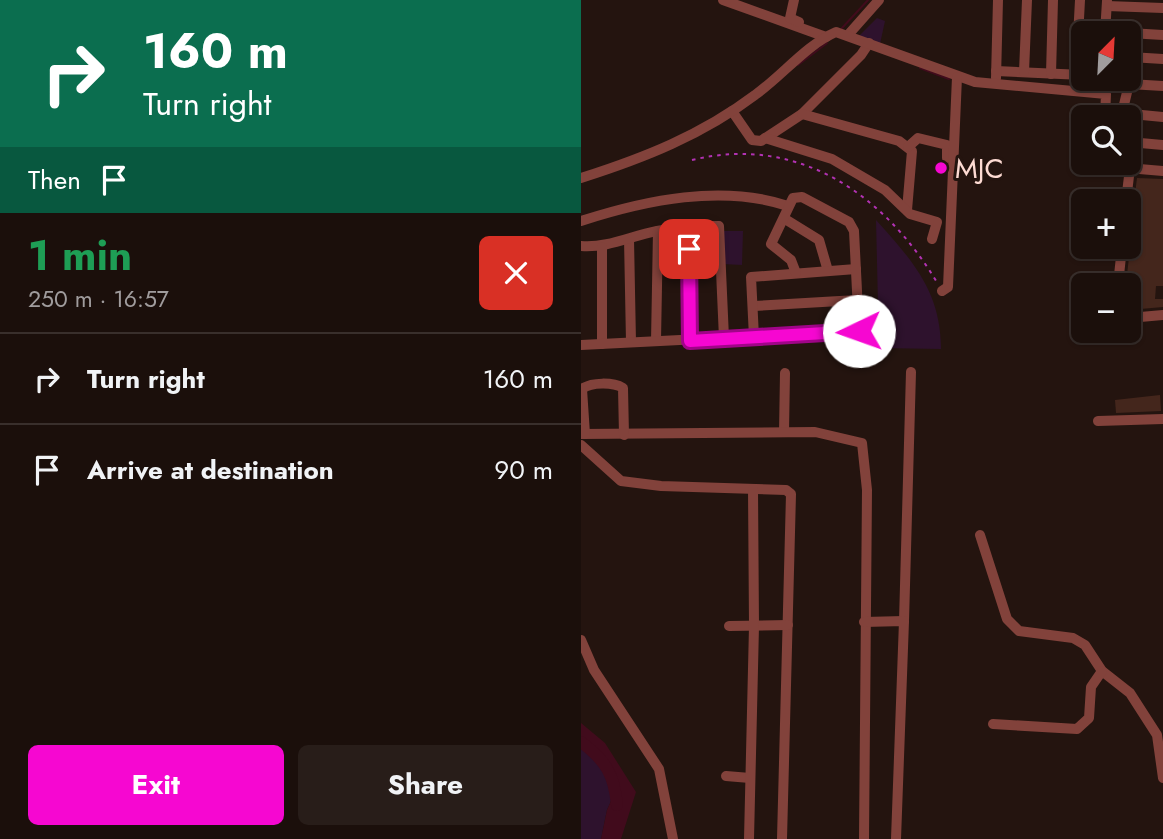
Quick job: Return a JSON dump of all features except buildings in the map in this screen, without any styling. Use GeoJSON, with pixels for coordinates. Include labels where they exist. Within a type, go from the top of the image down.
{"type":"FeatureCollection","features":[{"type":"Feature","properties":{"kind":"street"},"geometry":{"type":"LineString","coordinates":[[723,0],[829,35],[848,35],[957,77],[996,86],[1106,94],[1106,105]]}},
{"type":"Feature","properties":{"kind":"street"},"geometry":{"type":"LineString","coordinates":[[794,0],[790,18],[829,35]]}},
{"type":"Feature","properties":{"kind":"street"},"geometry":{"type":"LineString","coordinates":[[848,35],[879,0]]}},
{"type":"Feature","properties":{"kind":"street"},"geometry":{"type":"LineString","coordinates":[[996,86],[998,0]]}},
{"type":"Feature","properties":{"kind":"street"},"geometry":{"type":"LineString","coordinates":[[1024,72],[1027,0]]}},
{"type":"Feature","properties":{"kind":"street"},"geometry":{"type":"LineString","coordinates":[[1051,74],[1053,0]]}},
{"type":"Feature","properties":{"kind":"street"},"geometry":{"type":"LineString","coordinates":[[1080,0],[1080,21]]}},
{"type":"Feature","properties":{"kind":"street"},"geometry":{"type":"LineString","coordinates":[[1106,21],[1107,3],[1163,8]]}},
{"type":"Feature","properties":{"kind":"street"},"geometry":{"type":"LineString","coordinates":[[1141,34],[1163,35]]}},
{"type":"Feature","properties":{"kind":"street"},"geometry":{"type":"LineString","coordinates":[[581,178],[665,149],[732,111],[829,35]]}},
{"type":"Feature","properties":{"kind":"street"},"geometry":{"type":"LineString","coordinates":[[732,111],[755,143],[802,114],[862,55],[869,43]]}},
{"type":"Feature","properties":{"kind":"street"},"geometry":{"type":"LineString","coordinates":[[1141,58],[1163,59]]}},
{"type":"Feature","properties":{"kind":"street"},"geometry":{"type":"LineString","coordinates":[[996,71],[1071,75]]}},
{"type":"Feature","properties":{"kind":"street"},"geometry":{"type":"LineString","coordinates":[[942,291],[948,287],[957,77]]}},
{"type":"Feature","properties":{"kind":"street"},"geometry":{"type":"LineString","coordinates":[[1141,85],[1163,86]]}},
{"type":"Feature","properties":{"kind":"street"},"geometry":{"type":"LineString","coordinates":[[802,114],[899,141],[908,147],[912,151],[907,210]]}},
{"type":"Feature","properties":{"kind":"street"},"geometry":{"type":"LineString","coordinates":[[1141,116],[1163,117]]}},
{"type":"Feature","properties":{"kind":"street"},"geometry":{"type":"LineString","coordinates":[[765,138],[832,159],[885,190],[918,218],[937,222],[932,239]]}},
{"type":"Feature","properties":{"kind":"street"},"geometry":{"type":"LineString","coordinates":[[908,147],[918,138],[943,142],[947,145],[947,158]]}},
{"type":"Feature","properties":{"kind":"street"},"geometry":{"type":"LineString","coordinates":[[1141,143],[1163,145]]}},
{"type":"Feature","properties":{"kind":"street"},"geometry":{"type":"LineString","coordinates":[[1141,169],[1163,171]]}},
{"type":"Feature","properties":{"kind":"street"},"geometry":{"type":"LineString","coordinates":[[581,221],[615,210],[695,197],[734,194],[763,198],[788,206]]}},
{"type":"Feature","properties":{"kind":"street"},"geometry":{"type":"LineString","coordinates":[[581,345],[859,331],[854,231],[849,222],[802,197],[793,198],[771,244],[791,260],[796,273]]}},
{"type":"Feature","properties":{"kind":"street"},"geometry":{"type":"LineString","coordinates":[[785,219],[820,240],[828,271]]}},
{"type":"Feature","properties":{"kind":"street"},"geometry":{"type":"LineString","coordinates":[[688,226],[690,341]]}},
{"type":"Feature","properties":{"kind":"street"},"geometry":{"type":"LineString","coordinates":[[581,246],[602,247],[658,231],[688,226],[719,226],[724,338]]}},
{"type":"Feature","properties":{"kind":"street"},"geometry":{"type":"LineString","coordinates":[[656,341],[658,231]]}},
{"type":"Feature","properties":{"kind":"street"},"geometry":{"type":"LineString","coordinates":[[629,239],[631,342]]}},
{"type":"Feature","properties":{"kind":"street"},"geometry":{"type":"LineString","coordinates":[[602,247],[603,344]]}},
{"type":"Feature","properties":{"kind":"street"},"geometry":{"type":"LineString","coordinates":[[754,337],[751,277],[856,269]]}},
{"type":"Feature","properties":{"kind":"street"},"geometry":{"type":"LineString","coordinates":[[754,306],[857,300]]}},
{"type":"Feature","properties":{"kind":"street"},"geometry":{"type":"LineString","coordinates":[[1141,317],[1163,315]]}},
{"type":"Feature","properties":{"kind":"street"},"geometry":{"type":"LineString","coordinates":[[896,839],[911,372]]}},
{"type":"Feature","properties":{"kind":"street"},"geometry":{"type":"LineString","coordinates":[[784,432],[785,373]]}},
{"type":"Feature","properties":{"kind":"street"},"geometry":{"type":"LineString","coordinates":[[624,435],[623,388],[614,384],[584,386],[582,438],[621,481],[661,486],[786,490],[791,494],[782,839]]}},
{"type":"Feature","properties":{"kind":"street"},"geometry":{"type":"LineString","coordinates":[[1098,421],[1163,419]]}},
{"type":"Feature","properties":{"kind":"street"},"geometry":{"type":"LineString","coordinates":[[582,438],[815,432],[862,443],[867,490],[864,839]]}},
{"type":"Feature","properties":{"kind":"street"},"geometry":{"type":"LineString","coordinates":[[749,839],[754,626],[753,489]]}},
{"type":"Feature","properties":{"kind":"street"},"geometry":{"type":"LineString","coordinates":[[979,536],[1007,619],[1019,631],[1073,638],[1086,645],[1102,671],[1130,693],[1157,735],[1163,778]]}},
{"type":"Feature","properties":{"kind":"street"},"geometry":{"type":"LineString","coordinates":[[864,622],[904,621]]}},
{"type":"Feature","properties":{"kind":"street"},"geometry":{"type":"LineString","coordinates":[[729,626],[788,625]]}},
{"type":"Feature","properties":{"kind":"street"},"geometry":{"type":"LineString","coordinates":[[581,640],[594,670],[659,769],[673,839]]}},
{"type":"Feature","properties":{"kind":"street"},"geometry":{"type":"LineString","coordinates":[[993,724],[1077,729],[1089,718],[1091,687],[1102,671]]}},
{"type":"Feature","properties":{"kind":"street"},"geometry":{"type":"LineString","coordinates":[[726,776],[750,778]]}},
{"type":"Feature","properties":{"kind":"path"},"geometry":{"type":"LineString","coordinates":[[692,160],[730,152],[798,160],[844,184],[875,206],[902,232],[942,291]]}},
{"type":"Feature","properties":{"kind":"shaded area"},"geometry":{"type":"Polygon","coordinates":[[[877,18],[885,21],[880,44],[859,36],[877,18]]]}},
{"type":"Feature","properties":{"kind":"shaded area"},"geometry":{"type":"Polygon","coordinates":[[[876,220],[902,249],[922,278],[936,311],[941,349],[879,348],[876,220]]]}},
{"type":"Feature","properties":{"kind":"shaded area"},"geometry":{"type":"Polygon","coordinates":[[[722,231],[743,231],[742,265],[722,264],[722,231]]]}},
{"type":"Feature","properties":{"kind":"shaded area"},"geometry":{"type":"Polygon","coordinates":[[[581,723],[605,743],[636,792],[621,839],[601,839],[607,810],[618,785],[604,762],[581,740],[581,723]]]}},
{"type":"Feature","properties":{"kind":"shaded area"},"geometry":{"type":"Polygon","coordinates":[[[581,740],[605,762],[618,785],[607,810],[601,839],[581,839],[581,740]]]}},
{"type":"Feature","properties":{"kind":"waterway"},"geometry":{"type":"LineString","coordinates":[[842,28],[868,0]]}},
{"type":"Feature","properties":{"kind":"waterway"},"geometry":{"type":"LineString","coordinates":[[798,65],[827,43]]}},
{"type":"Feature","properties":{"kind":"waterway"},"geometry":{"type":"LineString","coordinates":[[920,68],[949,79]]}},
{"type":"Feature","properties":{"kind":"waterway"},"geometry":{"type":"LineString","coordinates":[[581,742],[603,762],[614,785],[617,805]]}},
{"type":"Feature","properties":{"kind":"place","name":"MJC"},"geometry":{"type":"Point","coordinates":[941,168]}},
{"type":"Feature","properties":{"kind":"route"},"geometry":{"type":"LineString","coordinates":[[689,249],[690,341],[859,331]]}}]}
